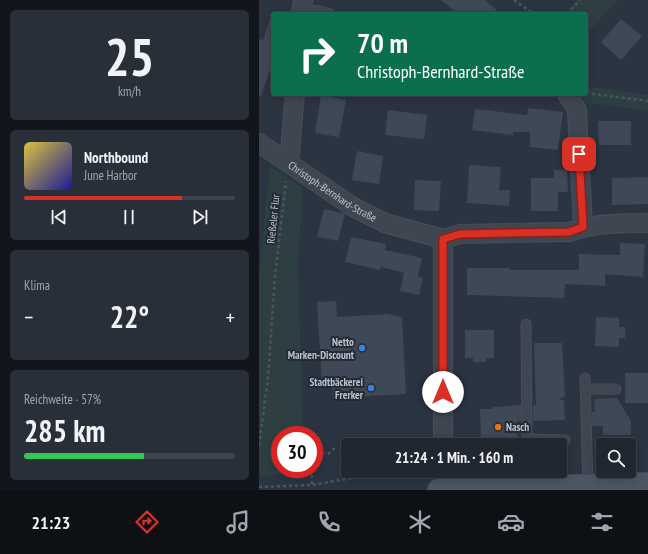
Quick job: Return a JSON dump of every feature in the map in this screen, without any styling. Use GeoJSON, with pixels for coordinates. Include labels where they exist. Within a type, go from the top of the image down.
{"type":"FeatureCollection","features":[{"type":"Feature","properties":{"kind":"main road"},"geometry":{"type":"LineString","coordinates":[[443,481],[588,486],[648,484]]}},
{"type":"Feature","properties":{"kind":"street"},"geometry":{"type":"LineString","coordinates":[[301,12],[303,0]]}},
{"type":"Feature","properties":{"kind":"street","name":"Christoph-Bernhard-Straße"},"geometry":{"type":"LineString","coordinates":[[295,96],[289,163],[353,207],[379,220],[443,239]]}},
{"type":"Feature","properties":{"kind":"street"},"geometry":{"type":"LineString","coordinates":[[568,96],[577,110],[583,227]]}},
{"type":"Feature","properties":{"kind":"street"},"geometry":{"type":"LineString","coordinates":[[259,143],[289,163]]}},
{"type":"Feature","properties":{"kind":"street"},"geometry":{"type":"LineString","coordinates":[[443,438],[443,239],[460,234],[569,232],[583,227],[605,224],[648,223]]}},
{"type":"Feature","properties":{"kind":"lane"},"geometry":{"type":"LineString","coordinates":[[306,12],[310,10],[319,10],[324,12]]}},
{"type":"Feature","properties":{"kind":"lane"},"geometry":{"type":"LineString","coordinates":[[526,324],[527,438]]}},
{"type":"Feature","properties":{"kind":"lane"},"geometry":{"type":"LineString","coordinates":[[585,378],[588,486]]}},
{"type":"Feature","properties":{"kind":"lane"},"geometry":{"type":"LineString","coordinates":[[586,389],[616,389]]}},
{"type":"Feature","properties":{"kind":"path"},"geometry":{"type":"LineString","coordinates":[[514,0],[531,12]]}},
{"type":"Feature","properties":{"kind":"path"},"geometry":{"type":"LineString","coordinates":[[569,12],[580,0]]}},
{"type":"Feature","properties":{"kind":"path"},"geometry":{"type":"LineString","coordinates":[[588,93],[648,101]]}},
{"type":"Feature","properties":{"kind":"path","name":"Rießeler Flur"},"geometry":{"type":"LineString","coordinates":[[259,445],[269,371],[275,276],[283,197],[289,163]]}},
{"type":"Feature","properties":{"kind":"path"},"geometry":{"type":"LineString","coordinates":[[323,454],[327,454],[337,446]]}},
{"type":"Feature","properties":{"kind":"path"},"geometry":{"type":"LineString","coordinates":[[259,487],[312,485],[359,477],[443,481]]}},
{"type":"Feature","properties":{"kind":"path"},"geometry":{"type":"LineString","coordinates":[[312,478],[312,485]]}},
{"type":"Feature","properties":{"kind":"shaded area"},"geometry":{"type":"Polygon","coordinates":[[[577,0],[617,0],[588,33],[588,12],[567,12],[577,0]]]}},
{"type":"Feature","properties":{"kind":"shaded area"},"geometry":{"type":"Polygon","coordinates":[[[588,86],[648,95],[648,111],[583,102],[584,96],[588,96],[588,86]]]}},
{"type":"Feature","properties":{"kind":"shaded area"},"geometry":{"type":"Polygon","coordinates":[[[270,166],[303,188],[298,262],[303,426],[271,426],[271,475],[259,476],[259,278],[270,166]]]}},
{"type":"Feature","properties":{"kind":"building"},"geometry":{"type":"Polygon","coordinates":[[[441,0],[485,0],[499,12],[456,12],[441,0]]]}},
{"type":"Feature","properties":{"kind":"building"},"geometry":{"type":"Polygon","coordinates":[[[271,16],[271,67],[261,96],[259,96],[259,39],[263,40],[271,16]]]}},
{"type":"Feature","properties":{"kind":"building"},"geometry":{"type":"Polygon","coordinates":[[[621,19],[642,36],[621,60],[601,42],[621,19]]]}},
{"type":"Feature","properties":{"kind":"building"},"geometry":{"type":"Polygon","coordinates":[[[321,96],[346,100],[339,137],[315,133],[321,96]]]}},
{"type":"Feature","properties":{"kind":"building"},"geometry":{"type":"Polygon","coordinates":[[[528,108],[563,112],[558,150],[530,147],[530,132],[513,132],[513,135],[472,130],[475,109],[527,115],[528,108]]]}},
{"type":"Feature","properties":{"kind":"building"},"geometry":{"type":"Polygon","coordinates":[[[388,110],[427,115],[424,139],[385,135],[388,110]]]}},
{"type":"Feature","properties":{"kind":"building"},"geometry":{"type":"Polygon","coordinates":[[[598,121],[631,121],[631,145],[599,145],[598,121]]]}},
{"type":"Feature","properties":{"kind":"building"},"geometry":{"type":"Polygon","coordinates":[[[357,151],[383,156],[379,184],[352,180],[357,151]]]}},
{"type":"Feature","properties":{"kind":"building"},"geometry":{"type":"Polygon","coordinates":[[[469,165],[501,167],[499,190],[510,190],[509,206],[467,203],[469,165]]]}},
{"type":"Feature","properties":{"kind":"building"},"geometry":{"type":"Polygon","coordinates":[[[554,170],[567,170],[568,192],[558,192],[558,211],[531,211],[531,178],[554,178],[554,170]]]}},
{"type":"Feature","properties":{"kind":"building"},"geometry":{"type":"Polygon","coordinates":[[[648,177],[648,204],[612,205],[612,178],[648,177]]]}},
{"type":"Feature","properties":{"kind":"building"},"geometry":{"type":"Polygon","coordinates":[[[415,180],[441,181],[439,211],[414,210],[415,180]]]}},
{"type":"Feature","properties":{"kind":"building"},"geometry":{"type":"Polygon","coordinates":[[[324,209],[345,214],[338,241],[317,237],[324,209]]]}},
{"type":"Feature","properties":{"kind":"building"},"geometry":{"type":"Polygon","coordinates":[[[351,237],[386,244],[385,250],[422,258],[418,276],[423,278],[419,295],[400,291],[404,273],[381,267],[380,270],[345,262],[351,237]]]}},
{"type":"Feature","properties":{"kind":"building"},"geometry":{"type":"Polygon","coordinates":[[[620,243],[645,244],[643,277],[605,274],[605,286],[565,284],[564,298],[467,295],[467,268],[510,268],[510,270],[579,270],[579,254],[620,255],[620,243]]]}},
{"type":"Feature","properties":{"kind":"building","name":"Netto Marken-Discount"},"geometry":{"type":"Polygon","coordinates":[[[336,301],[337,317],[387,314],[402,317],[406,394],[333,398],[332,383],[322,384],[317,302],[336,301]]]}},
{"type":"Feature","properties":{"kind":"building"},"geometry":{"type":"Polygon","coordinates":[[[596,317],[619,318],[619,327],[625,327],[625,338],[619,338],[619,347],[595,346],[596,317]]]}},
{"type":"Feature","properties":{"kind":"building"},"geometry":{"type":"Polygon","coordinates":[[[465,330],[494,330],[494,358],[486,358],[486,362],[473,362],[473,358],[465,358],[465,330]]]}},
{"type":"Feature","properties":{"kind":"building"},"geometry":{"type":"Polygon","coordinates":[[[534,343],[562,343],[565,396],[558,400],[564,400],[565,420],[533,421],[533,405],[536,405],[534,343]]]}},
{"type":"Feature","properties":{"kind":"building"},"geometry":{"type":"Polygon","coordinates":[[[625,373],[648,373],[648,403],[625,403],[625,373]]]}},
{"type":"Feature","properties":{"kind":"building"},"geometry":{"type":"Polygon","coordinates":[[[617,398],[631,421],[631,435],[603,435],[603,426],[592,426],[592,412],[595,411],[594,399],[617,398]]]}},
{"type":"Feature","properties":{"kind":"building","name":"Nasch"},"geometry":{"type":"Polygon","coordinates":[[[521,405],[521,421],[517,421],[518,438],[481,438],[480,409],[493,409],[493,407],[521,405]]]}},
{"type":"Feature","properties":{"kind":"place","name":"Netto Marken-Discount"},"geometry":{"type":"Point","coordinates":[362,348]}},
{"type":"Feature","properties":{"kind":"place","name":"Stadtbäckerei Frerker"},"geometry":{"type":"Point","coordinates":[371,388]}},
{"type":"Feature","properties":{"kind":"place","name":"Nasch"},"geometry":{"type":"Point","coordinates":[498,427]}},
{"type":"Feature","properties":{"kind":"route"},"geometry":{"type":"LineString","coordinates":[[443,392],[443,239],[460,234],[569,232],[583,227],[579,154]]}}]}
